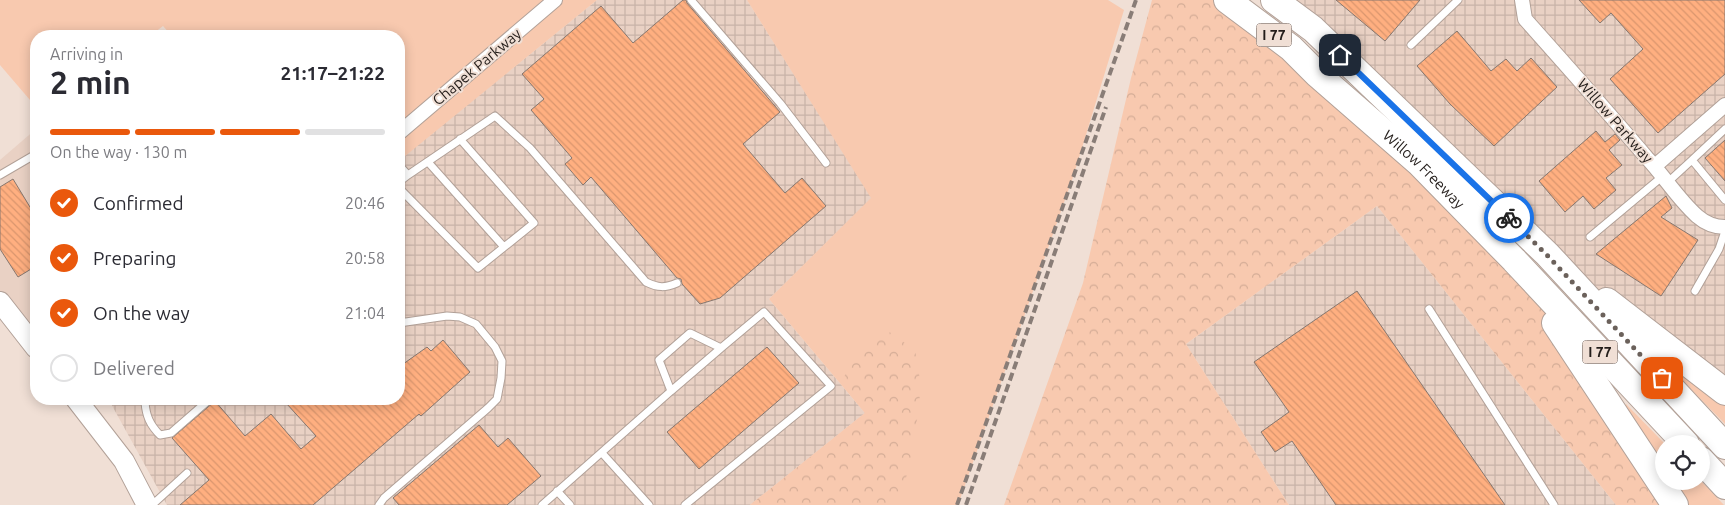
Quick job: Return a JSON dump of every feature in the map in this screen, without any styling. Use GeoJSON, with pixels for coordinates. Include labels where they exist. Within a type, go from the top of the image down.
{"type":"FeatureCollection","features":[{"type":"Feature","properties":{"kind":"highway","name":"Willow Freeway"},"geometry":{"type":"LineString","coordinates":[[1227,0],[1291,48],[1318,75],[1419,163],[1514,260],[1678,435]]}},
{"type":"Feature","properties":{"kind":"highway","name":"Willow Freeway"},"geometry":{"type":"LineString","coordinates":[[1274,0],[1312,29],[1546,254],[1725,446]]}},
{"type":"Feature","properties":{"kind":"highway"},"geometry":{"type":"LineString","coordinates":[[1546,254],[1725,392]]}},
{"type":"Feature","properties":{"kind":"highway"},"geometry":{"type":"LineString","coordinates":[[1514,260],[1675,505]]}},
{"type":"Feature","properties":{"kind":"highway"},"geometry":{"type":"LineString","coordinates":[[1710,470],[1725,486]]}},
{"type":"Feature","properties":{"kind":"main road"},"geometry":{"type":"LineString","coordinates":[[0,302],[30,340]]}},
{"type":"Feature","properties":{"kind":"main road"},"geometry":{"type":"LineString","coordinates":[[84,405],[124,461],[147,505]]}},
{"type":"Feature","properties":{"kind":"street","name":"Chapek Parkway"},"geometry":{"type":"LineString","coordinates":[[405,128],[555,0]]}},
{"type":"Feature","properties":{"kind":"street","name":"Willow Parkway"},"geometry":{"type":"LineString","coordinates":[[1522,0],[1525,19],[1699,217],[1717,227],[1725,229]]}},
{"type":"Feature","properties":{"kind":"street"},"geometry":{"type":"LineString","coordinates":[[1662,175],[1725,105]]}},
{"type":"Feature","properties":{"kind":"lane"},"geometry":{"type":"LineString","coordinates":[[691,0],[780,103],[826,163]]}},
{"type":"Feature","properties":{"kind":"lane"},"geometry":{"type":"LineString","coordinates":[[1411,45],[1458,0]]}},
{"type":"Feature","properties":{"kind":"lane"},"geometry":{"type":"LineString","coordinates":[[405,177],[495,116],[530,148],[646,282],[656,287],[668,286],[676,282]]}},
{"type":"Feature","properties":{"kind":"lane"},"geometry":{"type":"LineString","coordinates":[[1590,237],[1662,175],[1692,160],[1725,130]]}},
{"type":"Feature","properties":{"kind":"lane"},"geometry":{"type":"LineString","coordinates":[[405,194],[478,268],[534,223],[460,139]]}},
{"type":"Feature","properties":{"kind":"lane"},"geometry":{"type":"LineString","coordinates":[[0,175],[30,158]]}},
{"type":"Feature","properties":{"kind":"lane"},"geometry":{"type":"LineString","coordinates":[[1692,160],[1725,200]]}},
{"type":"Feature","properties":{"kind":"lane"},"geometry":{"type":"LineString","coordinates":[[428,162],[504,247]]}},
{"type":"Feature","properties":{"kind":"lane"},"geometry":{"type":"LineString","coordinates":[[405,172],[408,175]]}},
{"type":"Feature","properties":{"kind":"lane"},"geometry":{"type":"LineString","coordinates":[[1695,291],[1719,249],[1725,229]]}},
{"type":"Feature","properties":{"kind":"lane"},"geometry":{"type":"LineString","coordinates":[[1429,309],[1554,505]]}},
{"type":"Feature","properties":{"kind":"lane"},"geometry":{"type":"LineString","coordinates":[[542,505],[764,312],[831,386],[685,505]]}},
{"type":"Feature","properties":{"kind":"lane"},"geometry":{"type":"LineString","coordinates":[[379,505],[384,498],[497,399],[501,378],[502,360],[495,347],[476,324],[460,317],[447,316],[405,323]]}},
{"type":"Feature","properties":{"kind":"lane"},"geometry":{"type":"LineString","coordinates":[[672,391],[659,360],[690,333],[721,348]]}},
{"type":"Feature","properties":{"kind":"lane"},"geometry":{"type":"LineString","coordinates":[[145,405],[146,413],[155,430],[160,435],[171,433],[203,405]]}},
{"type":"Feature","properties":{"kind":"lane"},"geometry":{"type":"LineString","coordinates":[[602,453],[649,505]]}},
{"type":"Feature","properties":{"kind":"lane"},"geometry":{"type":"LineString","coordinates":[[152,505],[187,472]]}},
{"type":"Feature","properties":{"kind":"lane"},"geometry":{"type":"LineString","coordinates":[[558,491],[570,505]]}},
{"type":"Feature","properties":{"kind":"shaded area"},"geometry":{"type":"Polygon","coordinates":[[[597,0],[747,0],[872,198],[769,299],[865,413],[750,505],[167,505],[112,405],[405,405],[405,155],[597,0]]]}},
{"type":"Feature","properties":{"kind":"shaded area"},"geometry":{"type":"Polygon","coordinates":[[[1274,0],[1725,0],[1725,392],[1547,254],[1274,0]]]}},
{"type":"Feature","properties":{"kind":"shaded area"},"geometry":{"type":"Polygon","coordinates":[[[30,134],[30,340],[0,302],[0,160],[30,134]]]}},
{"type":"Feature","properties":{"kind":"shaded area"},"geometry":{"type":"Polygon","coordinates":[[[1377,206],[1616,505],[1289,505],[1186,344],[1377,206]]]}},
{"type":"Feature","properties":{"kind":"green space"},"geometry":{"type":"Polygon","coordinates":[[[0,0],[597,0],[405,156],[405,30],[167,30],[163,26],[158,30],[30,30],[30,100],[0,65],[0,0]]]}},
{"type":"Feature","properties":{"kind":"green space"},"geometry":{"type":"Polygon","coordinates":[[[747,0],[1108,0],[1124,10],[1074,174],[958,505],[750,505],[865,413],[769,299],[871,198],[747,0]]]}},
{"type":"Feature","properties":{"kind":"green space"},"geometry":{"type":"Polygon","coordinates":[[[1152,0],[1227,0],[1514,260],[1655,475],[1655,490],[1665,490],[1675,505],[1616,505],[1377,206],[1186,344],[1289,505],[1004,505],[1083,283],[1131,78],[1152,0]]]}},
{"type":"Feature","properties":{"kind":"green space"},"geometry":{"type":"Polygon","coordinates":[[[888,331],[915,350],[920,381],[919,403],[909,468],[905,484],[896,505],[750,505],[865,413],[843,386],[846,369],[867,346],[888,331]]]}},
{"type":"Feature","properties":{"kind":"green space"},"geometry":{"type":"Polygon","coordinates":[[[1686,374],[1725,403],[1725,424],[1681,379],[1686,374]]]}},
{"type":"Feature","properties":{"kind":"green space"},"geometry":{"type":"Polygon","coordinates":[[[1626,404],[1656,435],[1655,458],[1624,408],[1626,404]]]}},
{"type":"Feature","properties":{"kind":"green space"},"geometry":{"type":"Polygon","coordinates":[[[1676,490],[1710,490],[1724,505],[1685,505],[1676,490]]]}},
{"type":"Feature","properties":{"kind":"building"},"geometry":{"type":"Polygon","coordinates":[[[683,0],[686,0],[780,112],[743,144],[785,193],[802,178],[826,206],[720,298],[700,304],[682,284],[681,279],[677,278],[591,177],[583,185],[565,164],[572,158],[531,110],[544,99],[522,74],[601,6],[633,43],[683,0]]]}},
{"type":"Feature","properties":{"kind":"building"},"geometry":{"type":"Polygon","coordinates":[[[1336,0],[1420,0],[1385,41],[1336,0]]]}},
{"type":"Feature","properties":{"kind":"building"},"geometry":{"type":"Polygon","coordinates":[[[1579,0],[1725,0],[1725,74],[1658,133],[1610,79],[1643,49],[1611,13],[1600,23],[1579,0]]]}},
{"type":"Feature","properties":{"kind":"building"},"geometry":{"type":"Polygon","coordinates":[[[1457,31],[1491,71],[1506,59],[1517,71],[1531,58],[1557,87],[1494,146],[1450,104],[1417,66],[1457,31]]]}},
{"type":"Feature","properties":{"kind":"building"},"geometry":{"type":"Polygon","coordinates":[[[1596,131],[1605,142],[1615,134],[1620,140],[1609,150],[1622,165],[1606,178],[1616,190],[1594,209],[1583,196],[1565,212],[1539,181],[1596,131]]]}},
{"type":"Feature","properties":{"kind":"building"},"geometry":{"type":"Polygon","coordinates":[[[1725,140],[1725,181],[1705,158],[1725,140]]]}},
{"type":"Feature","properties":{"kind":"building"},"geometry":{"type":"Polygon","coordinates":[[[13,179],[30,207],[30,270],[18,277],[0,249],[0,187],[13,179]]]}},
{"type":"Feature","properties":{"kind":"building"},"geometry":{"type":"Polygon","coordinates":[[[1666,196],[1672,208],[1661,217],[1698,240],[1661,296],[1596,254],[1666,196]]]}},
{"type":"Feature","properties":{"kind":"building"},"geometry":{"type":"Polygon","coordinates":[[[1357,291],[1505,505],[1336,505],[1292,441],[1275,452],[1261,432],[1289,412],[1254,362],[1357,291]]]}},
{"type":"Feature","properties":{"kind":"building"},"geometry":{"type":"Polygon","coordinates":[[[443,340],[470,372],[421,416],[419,414],[313,505],[180,505],[209,480],[172,438],[210,405],[218,405],[245,436],[271,414],[301,449],[316,436],[288,405],[405,405],[405,363],[427,347],[431,351],[443,340]]]}},
{"type":"Feature","properties":{"kind":"building"},"geometry":{"type":"Polygon","coordinates":[[[767,347],[799,383],[699,469],[667,432],[767,347]]]}},
{"type":"Feature","properties":{"kind":"building"},"geometry":{"type":"Polygon","coordinates":[[[479,425],[498,447],[508,438],[541,476],[507,505],[399,505],[393,498],[479,425]]]}},
{"type":"Feature","properties":{"kind":"railway"},"geometry":{"type":"LineString","coordinates":[[957,505],[1136,0]]}},
{"type":"Feature","properties":{"kind":"railway"},"geometry":{"type":"LineString","coordinates":[[966,505],[1106,107]]}},
{"type":"Feature","properties":{"kind":"way so far"},"geometry":{"type":"LineString","coordinates":[[1509,218],[1546,254],[1662,378]]}},
{"type":"Feature","properties":{"kind":"route"},"geometry":{"type":"LineString","coordinates":[[1340,55],[1509,218]]}}]}
